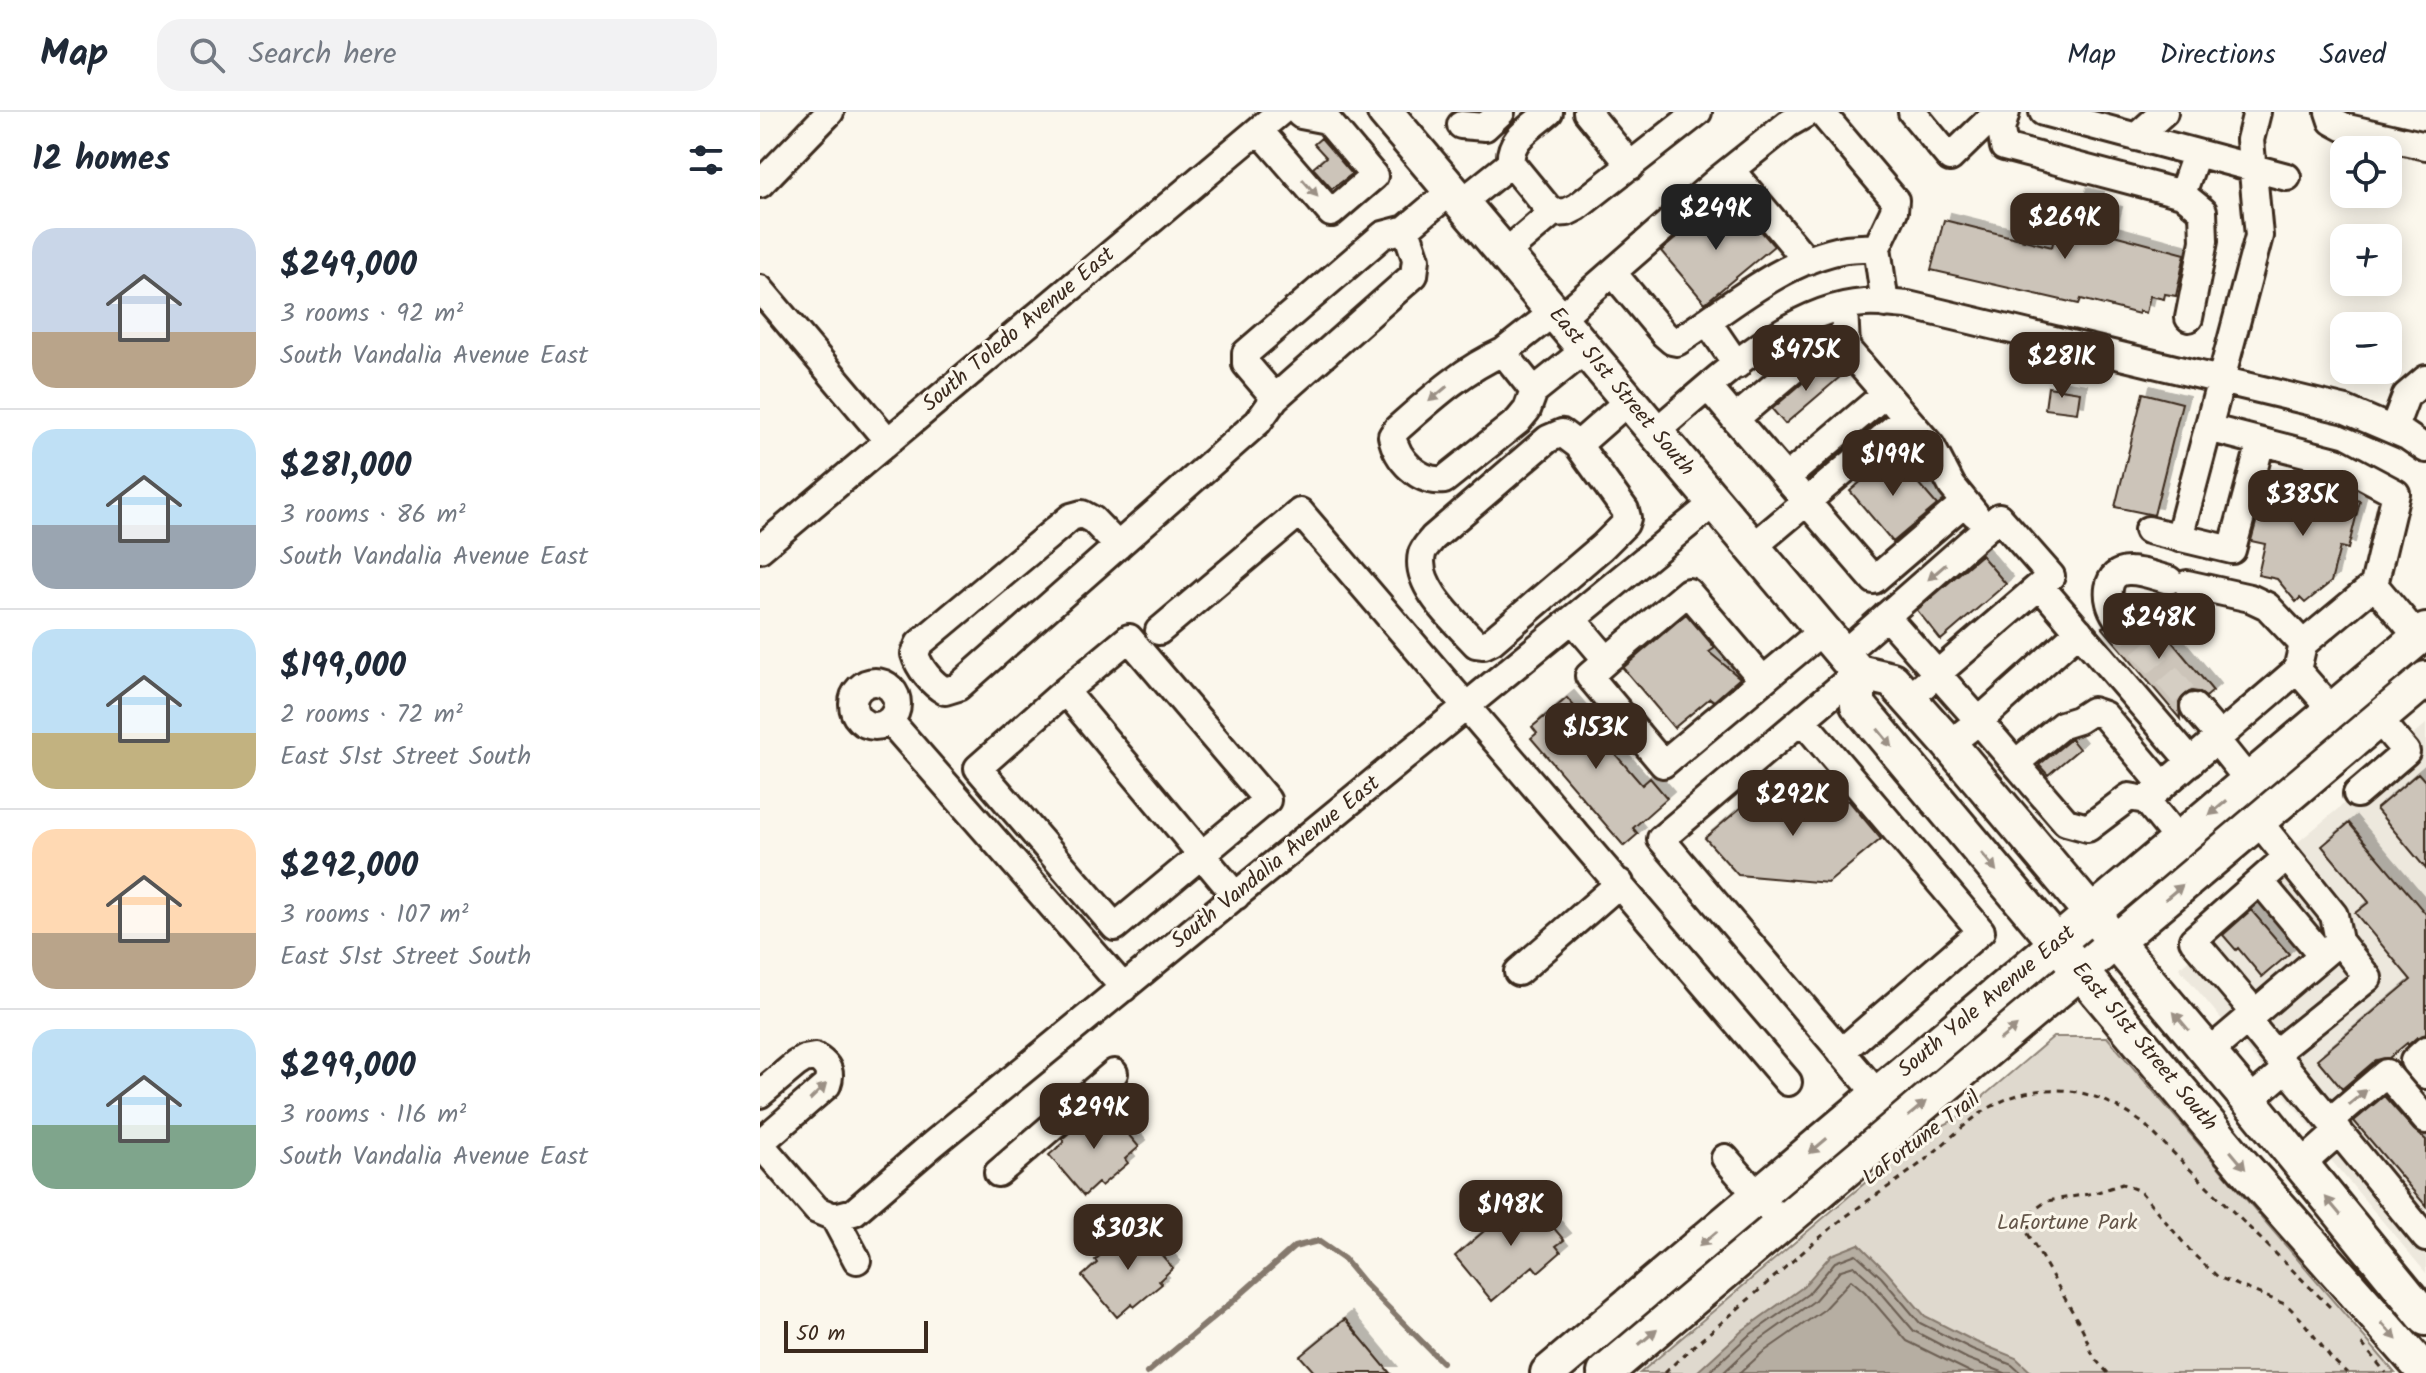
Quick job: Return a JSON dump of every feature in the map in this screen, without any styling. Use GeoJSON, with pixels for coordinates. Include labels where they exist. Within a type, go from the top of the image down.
{"type":"FeatureCollection","features":[{"type":"Feature","properties":{"kind":"main road","name":"East 51st Street South"},"geometry":{"type":"LineString","coordinates":[[1385,112],[1841,652],[1892,680],[1949,744],[2249,1101],[2426,1318]]}},
{"type":"Feature","properties":{"kind":"main road","name":"South Yale Avenue East"},"geometry":{"type":"LineString","coordinates":[[1548,1373],[2332,710],[2424,639]]}},
{"type":"Feature","properties":{"kind":"main road","name":"East 51st Street South"},"geometry":{"type":"LineString","coordinates":[[1841,652],[1858,705],[2244,1167],[2426,1373]]}},
{"type":"Feature","properties":{"kind":"main road","name":"South Yale Avenue East"},"geometry":{"type":"LineString","coordinates":[[1605,1373],[2426,679]]}},
{"type":"Feature","properties":{"kind":"street"},"geometry":{"type":"LineString","coordinates":[[760,184],[830,112]]}},
{"type":"Feature","properties":{"kind":"street","name":"South Toledo Avenue East"},"geometry":{"type":"LineString","coordinates":[[760,549],[1280,112]]}},
{"type":"Feature","properties":{"kind":"street"},"geometry":{"type":"LineString","coordinates":[[1259,130],[1331,213],[1374,176],[1327,120],[1298,112]]}},
{"type":"Feature","properties":{"kind":"street"},"geometry":{"type":"LineString","coordinates":[[1461,125],[1485,127],[1501,112]]}},
{"type":"Feature","properties":{"kind":"street"},"geometry":{"type":"LineString","coordinates":[[1549,112],[1514,142],[1509,151],[1511,163],[1552,213]]}},
{"type":"Feature","properties":{"kind":"street"},"geometry":{"type":"LineString","coordinates":[[1587,112],[1631,166]]}},
{"type":"Feature","properties":{"kind":"street"},"geometry":{"type":"LineString","coordinates":[[1504,254],[1552,213],[1567,212],[1577,207],[1698,112]]}},
{"type":"Feature","properties":{"kind":"street"},"geometry":{"type":"LineString","coordinates":[[1585,350],[1534,391],[1527,410],[1518,421],[1444,480],[1423,478],[1409,468],[1393,444],[1392,436],[1397,429],[1457,378],[1481,361],[1503,352],[1613,273],[1731,170],[1788,124],[1809,112]]}},
{"type":"Feature","properties":{"kind":"street"},"geometry":{"type":"LineString","coordinates":[[1821,112],[1895,200],[1894,211],[1877,247],[1885,304]]}},
{"type":"Feature","properties":{"kind":"street"},"geometry":{"type":"LineString","coordinates":[[1912,112],[1950,158],[1992,119],[2004,147],[2182,194],[2203,211],[2204,226],[2204,241],[2189,318]]}},
{"type":"Feature","properties":{"kind":"street"},"geometry":{"type":"LineString","coordinates":[[2043,112],[2073,116],[2136,137],[2287,177]]}},
{"type":"Feature","properties":{"kind":"street"},"geometry":{"type":"LineString","coordinates":[[2136,137],[2164,112]]}},
{"type":"Feature","properties":{"kind":"street"},"geometry":{"type":"LineString","coordinates":[[2179,538],[2259,236],[2250,140],[2257,112]]}},
{"type":"Feature","properties":{"kind":"street"},"geometry":{"type":"LineString","coordinates":[[2329,112],[2332,121],[2343,127],[2426,146]]}},
{"type":"Feature","properties":{"kind":"street"},"geometry":{"type":"LineString","coordinates":[[2182,194],[2196,154]]}},
{"type":"Feature","properties":{"kind":"street"},"geometry":{"type":"LineString","coordinates":[[1275,398],[1246,364],[1246,353],[1383,235],[1406,229],[1511,163]]}},
{"type":"Feature","properties":{"kind":"street"},"geometry":{"type":"LineString","coordinates":[[1731,170],[1807,261]]}},
{"type":"Feature","properties":{"kind":"street"},"geometry":{"type":"LineString","coordinates":[[1118,546],[1093,520],[1082,514],[1071,517],[919,644],[915,654],[918,663],[938,687],[945,691],[958,687],[1118,546],[1258,422],[1275,398],[1414,275],[1416,259],[1406,229]]}},
{"type":"Feature","properties":{"kind":"street"},"geometry":{"type":"LineString","coordinates":[[1613,273],[1664,334],[1677,342],[1778,275],[1807,261],[1845,249],[1877,247]]}},
{"type":"Feature","properties":{"kind":"street"},"geometry":{"type":"LineString","coordinates":[[760,289],[888,441]]}},
{"type":"Feature","properties":{"kind":"street"},"geometry":{"type":"LineString","coordinates":[[1655,432],[1773,336],[1823,312],[1863,303],[1908,305],[2346,410],[2393,430],[2426,449]]}},
{"type":"Feature","properties":{"kind":"street"},"geometry":{"type":"LineString","coordinates":[[1844,307],[1846,348],[1931,446],[1952,486],[1987,528]]}},
{"type":"Feature","properties":{"kind":"street"},"geometry":{"type":"LineString","coordinates":[[1707,321],[1737,365]]}},
{"type":"Feature","properties":{"kind":"street"},"geometry":{"type":"LineString","coordinates":[[1735,419],[1820,347],[1846,348]]}},
{"type":"Feature","properties":{"kind":"street"},"geometry":{"type":"LineString","coordinates":[[1503,352],[1534,391]]}},
{"type":"Feature","properties":{"kind":"street"},"geometry":{"type":"LineString","coordinates":[[2393,430],[2406,396],[2426,379]]}},
{"type":"Feature","properties":{"kind":"street"},"geometry":{"type":"LineString","coordinates":[[1709,388],[1874,580],[1965,502]]}},
{"type":"Feature","properties":{"kind":"street"},"geometry":{"type":"LineString","coordinates":[[1786,478],[1885,394]]}},
{"type":"Feature","properties":{"kind":"street"},"geometry":{"type":"LineString","coordinates":[[1578,445],[1628,401]]}},
{"type":"Feature","properties":{"kind":"street"},"geometry":{"type":"LineString","coordinates":[[1753,547],[1906,418]]}},
{"type":"Feature","properties":{"kind":"street"},"geometry":{"type":"LineString","coordinates":[[1886,616],[2017,762],[2066,822],[2088,828],[2129,797],[2169,781],[2297,670],[2303,644],[2374,585],[2396,493],[2336,461],[2208,428]]}},
{"type":"Feature","properties":{"kind":"street"},"geometry":{"type":"LineString","coordinates":[[1562,433],[1578,445],[1625,510],[1625,524],[1492,641],[1484,645],[1476,644],[1430,592],[1422,570],[1422,553],[1433,538],[1548,439],[1562,433]]}},
{"type":"Feature","properties":{"kind":"street"},"geometry":{"type":"LineString","coordinates":[[2148,530],[2232,550],[2261,442]]}},
{"type":"Feature","properties":{"kind":"street","name":"South Vandalia Avenue East"},"geometry":{"type":"LineString","coordinates":[[834,1217],[854,1212],[1715,502]]}},
{"type":"Feature","properties":{"kind":"street"},"geometry":{"type":"LineString","coordinates":[[1159,631],[1300,512],[1788,1082]]}},
{"type":"Feature","properties":{"kind":"street"},"geometry":{"type":"LineString","coordinates":[[1763,680],[1688,592],[1589,676],[1663,764],[1763,680],[1841,652],[1999,517],[2051,576],[1908,699]]}},
{"type":"Feature","properties":{"kind":"street"},"geometry":{"type":"LineString","coordinates":[[2116,616],[2108,602],[2110,581],[2117,574],[2131,571],[2250,598],[2267,606],[2303,644]]}},
{"type":"Feature","properties":{"kind":"street"},"geometry":{"type":"LineString","coordinates":[[2374,585],[2424,639]]}},
{"type":"Feature","properties":{"kind":"street"},"geometry":{"type":"LineString","coordinates":[[2040,586],[2079,631],[2169,781],[2179,841]]}},
{"type":"Feature","properties":{"kind":"street"},"geometry":{"type":"LineString","coordinates":[[1543,597],[1607,660]]}},
{"type":"Feature","properties":{"kind":"street"},"geometry":{"type":"LineString","coordinates":[[1949,744],[2079,631]]}},
{"type":"Feature","properties":{"kind":"street"},"geometry":{"type":"LineString","coordinates":[[1129,638],[1267,800],[1115,927],[978,768],[1065,691],[1129,638]]}},
{"type":"Feature","properties":{"kind":"street"},"geometry":{"type":"LineString","coordinates":[[1841,652],[1802,720],[1661,839],[1878,1095]]}},
{"type":"Feature","properties":{"kind":"street"},"geometry":{"type":"LineString","coordinates":[[2297,670],[2332,710]]}},
{"type":"Feature","properties":{"kind":"street"},"geometry":{"type":"LineString","coordinates":[[1065,691],[1229,902]]}},
{"type":"Feature","properties":{"kind":"street"},"geometry":{"type":"LineString","coordinates":[[2017,762],[2062,725],[2068,710],[2086,695],[2100,694],[2112,699],[2169,781]]}},
{"type":"Feature","properties":{"kind":"street"},"geometry":{"type":"LineString","coordinates":[[2194,707],[2249,781]]}},
{"type":"Feature","properties":{"kind":"street"},"geometry":{"type":"LineString","coordinates":[[2357,794],[2406,752],[2378,719]]}},
{"type":"Feature","properties":{"kind":"street"},"geometry":{"type":"LineString","coordinates":[[1802,720],[1981,931],[1841,1052]]}},
{"type":"Feature","properties":{"kind":"street"},"geometry":{"type":"LineString","coordinates":[[890,721],[1124,988]]}},
{"type":"Feature","properties":{"kind":"street"},"geometry":{"type":"LineString","coordinates":[[2208,1053],[2331,948],[2334,915],[2258,821]]}},
{"type":"Feature","properties":{"kind":"street"},"geometry":{"type":"LineString","coordinates":[[2287,857],[2193,940],[2281,1061],[2426,1238]]}},
{"type":"Feature","properties":{"kind":"street"},"geometry":{"type":"LineString","coordinates":[[2249,1101],[2281,1061],[2368,978],[2331,948],[2260,881]]}},
{"type":"Feature","properties":{"kind":"street"},"geometry":{"type":"LineString","coordinates":[[1518,972],[1620,883]]}},
{"type":"Feature","properties":{"kind":"street"},"geometry":{"type":"LineString","coordinates":[[2426,1050],[2414,1061],[2426,1075]]}},
{"type":"Feature","properties":{"kind":"street"},"geometry":{"type":"LineString","coordinates":[[760,1094],[804,1059],[815,1057],[821,1060],[829,1072],[827,1085],[760,1144],[817,1210],[834,1217],[857,1260]]}},
{"type":"Feature","properties":{"kind":"street"},"geometry":{"type":"LineString","coordinates":[[998,1173],[1114,1073]]}},
{"type":"Feature","properties":{"kind":"street"},"geometry":{"type":"LineString","coordinates":[[2301,1165],[2330,1121],[2386,1073],[2426,1120]]}},
{"type":"Feature","properties":{"kind":"street"},"geometry":{"type":"LineString","coordinates":[[1725,1158],[1782,1224]]}},
{"type":"Feature","properties":{"kind":"path","name":"LaFortune Trail"},"geometry":{"type":"LineString","coordinates":[[1665,1373],[1841,1220],[1922,1162],[1993,1104],[2029,1092],[2062,1090],[2089,1093],[2128,1112],[2333,1310]]}},
{"type":"Feature","properties":{"kind":"path"},"geometry":{"type":"LineString","coordinates":[[2108,1373],[2094,1358],[2083,1330],[2027,1232],[2034,1210],[2047,1201],[2095,1193],[2122,1184],[2140,1191],[2193,1254],[2218,1277],[2287,1305],[2347,1373]]}},
{"type":"Feature","properties":{"kind":"path"},"geometry":{"type":"LineString","coordinates":[[2360,1341],[2386,1373]]}},
{"type":"Feature","properties":{"kind":"shaded area"},"geometry":{"type":"Polygon","coordinates":[[[2426,724],[2426,1273],[2331,1160],[2313,1129],[2179,968],[2197,953],[2184,937],[2351,798],[2347,792],[2426,724]]]}},
{"type":"Feature","properties":{"kind":"green space","name":"LaFortune Park"},"geometry":{"type":"Polygon","coordinates":[[[2053,1037],[2107,1037],[2395,1373],[1640,1373],[1918,1138],[1958,1118],[2053,1037]]]}},
{"type":"Feature","properties":{"kind":"water"},"geometry":{"type":"Polygon","coordinates":[[[1859,1244],[1925,1316],[2016,1358],[2032,1373],[1696,1373],[1743,1330],[1803,1287],[1831,1255],[1859,1244]]]}},
{"type":"Feature","properties":{"kind":"building"},"geometry":{"type":"Polygon","coordinates":[[[1321,138],[1352,174],[1332,189],[1313,168],[1326,157],[1314,144],[1321,138]]]}},
{"type":"Feature","properties":{"kind":"building"},"geometry":{"type":"Polygon","coordinates":[[[2080,195],[2097,199],[2095,209],[2115,214],[2110,234],[2185,254],[2176,296],[2165,294],[2164,299],[2150,296],[2146,313],[2139,311],[2139,314],[2081,299],[2079,304],[1931,270],[1944,220],[2052,247],[2062,203],[2077,207],[2080,195]]]}},
{"type":"Feature","properties":{"kind":"building"},"geometry":{"type":"Polygon","coordinates":[[[1715,204],[1734,227],[1748,216],[1774,246],[1705,303],[1661,251],[1715,204]]]}},
{"type":"Feature","properties":{"kind":"building"},"geometry":{"type":"Polygon","coordinates":[[[1826,363],[1840,377],[1785,424],[1772,409],[1826,363]]]}},
{"type":"Feature","properties":{"kind":"building"},"geometry":{"type":"Polygon","coordinates":[[[2048,387],[2080,392],[2077,413],[2045,409],[2048,387]]]}},
{"type":"Feature","properties":{"kind":"building"},"geometry":{"type":"Polygon","coordinates":[[[2143,393],[2182,403],[2154,515],[2115,507],[2143,393]]]}},
{"type":"Feature","properties":{"kind":"building"},"geometry":{"type":"Polygon","coordinates":[[[1893,454],[1937,505],[1893,542],[1850,491],[1893,454]]]}},
{"type":"Feature","properties":{"kind":"building"},"geometry":{"type":"Polygon","coordinates":[[[2266,486],[2305,496],[2307,488],[2360,501],[2348,549],[2340,547],[2331,582],[2305,603],[2300,598],[2296,602],[2277,579],[2258,575],[2265,544],[2251,541],[2266,486]]]}},
{"type":"Feature","properties":{"kind":"building"},"geometry":{"type":"Polygon","coordinates":[[[1981,555],[2006,584],[1941,640],[1917,610],[1981,555]]]}},
{"type":"Feature","properties":{"kind":"building"},"geometry":{"type":"Polygon","coordinates":[[[2130,603],[2156,633],[2158,625],[2213,691],[2206,697],[2192,691],[2184,694],[2179,703],[2180,719],[2102,627],[2115,632],[2125,629],[2132,617],[2130,603]]]}},
{"type":"Feature","properties":{"kind":"building"},"geometry":{"type":"Polygon","coordinates":[[[1686,614],[1715,648],[1709,652],[1740,678],[1714,701],[1710,698],[1674,728],[1623,668],[1686,614]]]}},
{"type":"Feature","properties":{"kind":"building"},"geometry":{"type":"Polygon","coordinates":[[[1567,698],[1597,733],[1601,729],[1620,751],[1616,755],[1642,785],[1650,778],[1667,798],[1633,828],[1638,834],[1624,846],[1531,738],[1537,733],[1532,727],[1567,698]]]}},
{"type":"Feature","properties":{"kind":"building"},"geometry":{"type":"Polygon","coordinates":[[[2071,739],[2079,749],[2048,775],[2039,765],[2071,739]]]}},
{"type":"Feature","properties":{"kind":"building"},"geometry":{"type":"Polygon","coordinates":[[[2418,773],[2426,782],[2426,869],[2376,809],[2418,773]]]}},
{"type":"Feature","properties":{"kind":"building"},"geometry":{"type":"Polygon","coordinates":[[[1758,793],[1849,801],[1881,839],[1828,883],[1738,875],[1705,838],[1758,793]]]}},
{"type":"Feature","properties":{"kind":"building"},"geometry":{"type":"Polygon","coordinates":[[[2349,823],[2426,914],[2426,1034],[2407,1043],[2389,1058],[2376,1060],[2342,1089],[2317,1059],[2411,980],[2355,913],[2369,902],[2322,846],[2349,823]]]}},
{"type":"Feature","properties":{"kind":"building"},"geometry":{"type":"Polygon","coordinates":[[[2251,910],[2289,954],[2262,977],[2223,935],[2251,910]]]}},
{"type":"Feature","properties":{"kind":"building"},"geometry":{"type":"Polygon","coordinates":[[[2384,1096],[2426,1140],[2426,1206],[2354,1121],[2384,1096]]]}},
{"type":"Feature","properties":{"kind":"building"},"geometry":{"type":"Polygon","coordinates":[[[1105,1107],[1139,1147],[1125,1159],[1128,1163],[1084,1196],[1049,1155],[1064,1142],[1062,1139],[1105,1107]]]}},
{"type":"Feature","properties":{"kind":"building"},"geometry":{"type":"Polygon","coordinates":[[[1526,1195],[1564,1240],[1556,1246],[1561,1252],[1538,1272],[1533,1266],[1492,1301],[1455,1256],[1526,1195]]]}},
{"type":"Feature","properties":{"kind":"building"},"geometry":{"type":"Polygon","coordinates":[[[1138,1228],[1173,1268],[1159,1281],[1162,1284],[1117,1317],[1082,1276],[1121,1237],[1124,1241],[1138,1228]]]}},
{"type":"Feature","properties":{"kind":"building"},"geometry":{"type":"Polygon","coordinates":[[[1345,1319],[1390,1373],[1315,1373],[1300,1356],[1345,1319]]]}},
{"type":"Feature","properties":{"kind":"waterway"},"geometry":{"type":"LineString","coordinates":[[1147,1373],[1294,1247],[1318,1241],[1344,1259],[1442,1362]]}},
{"type":"Feature","properties":{"kind":"tunnel"},"geometry":{"type":"LineString","coordinates":[[2116,616],[2194,707]]}}]}
